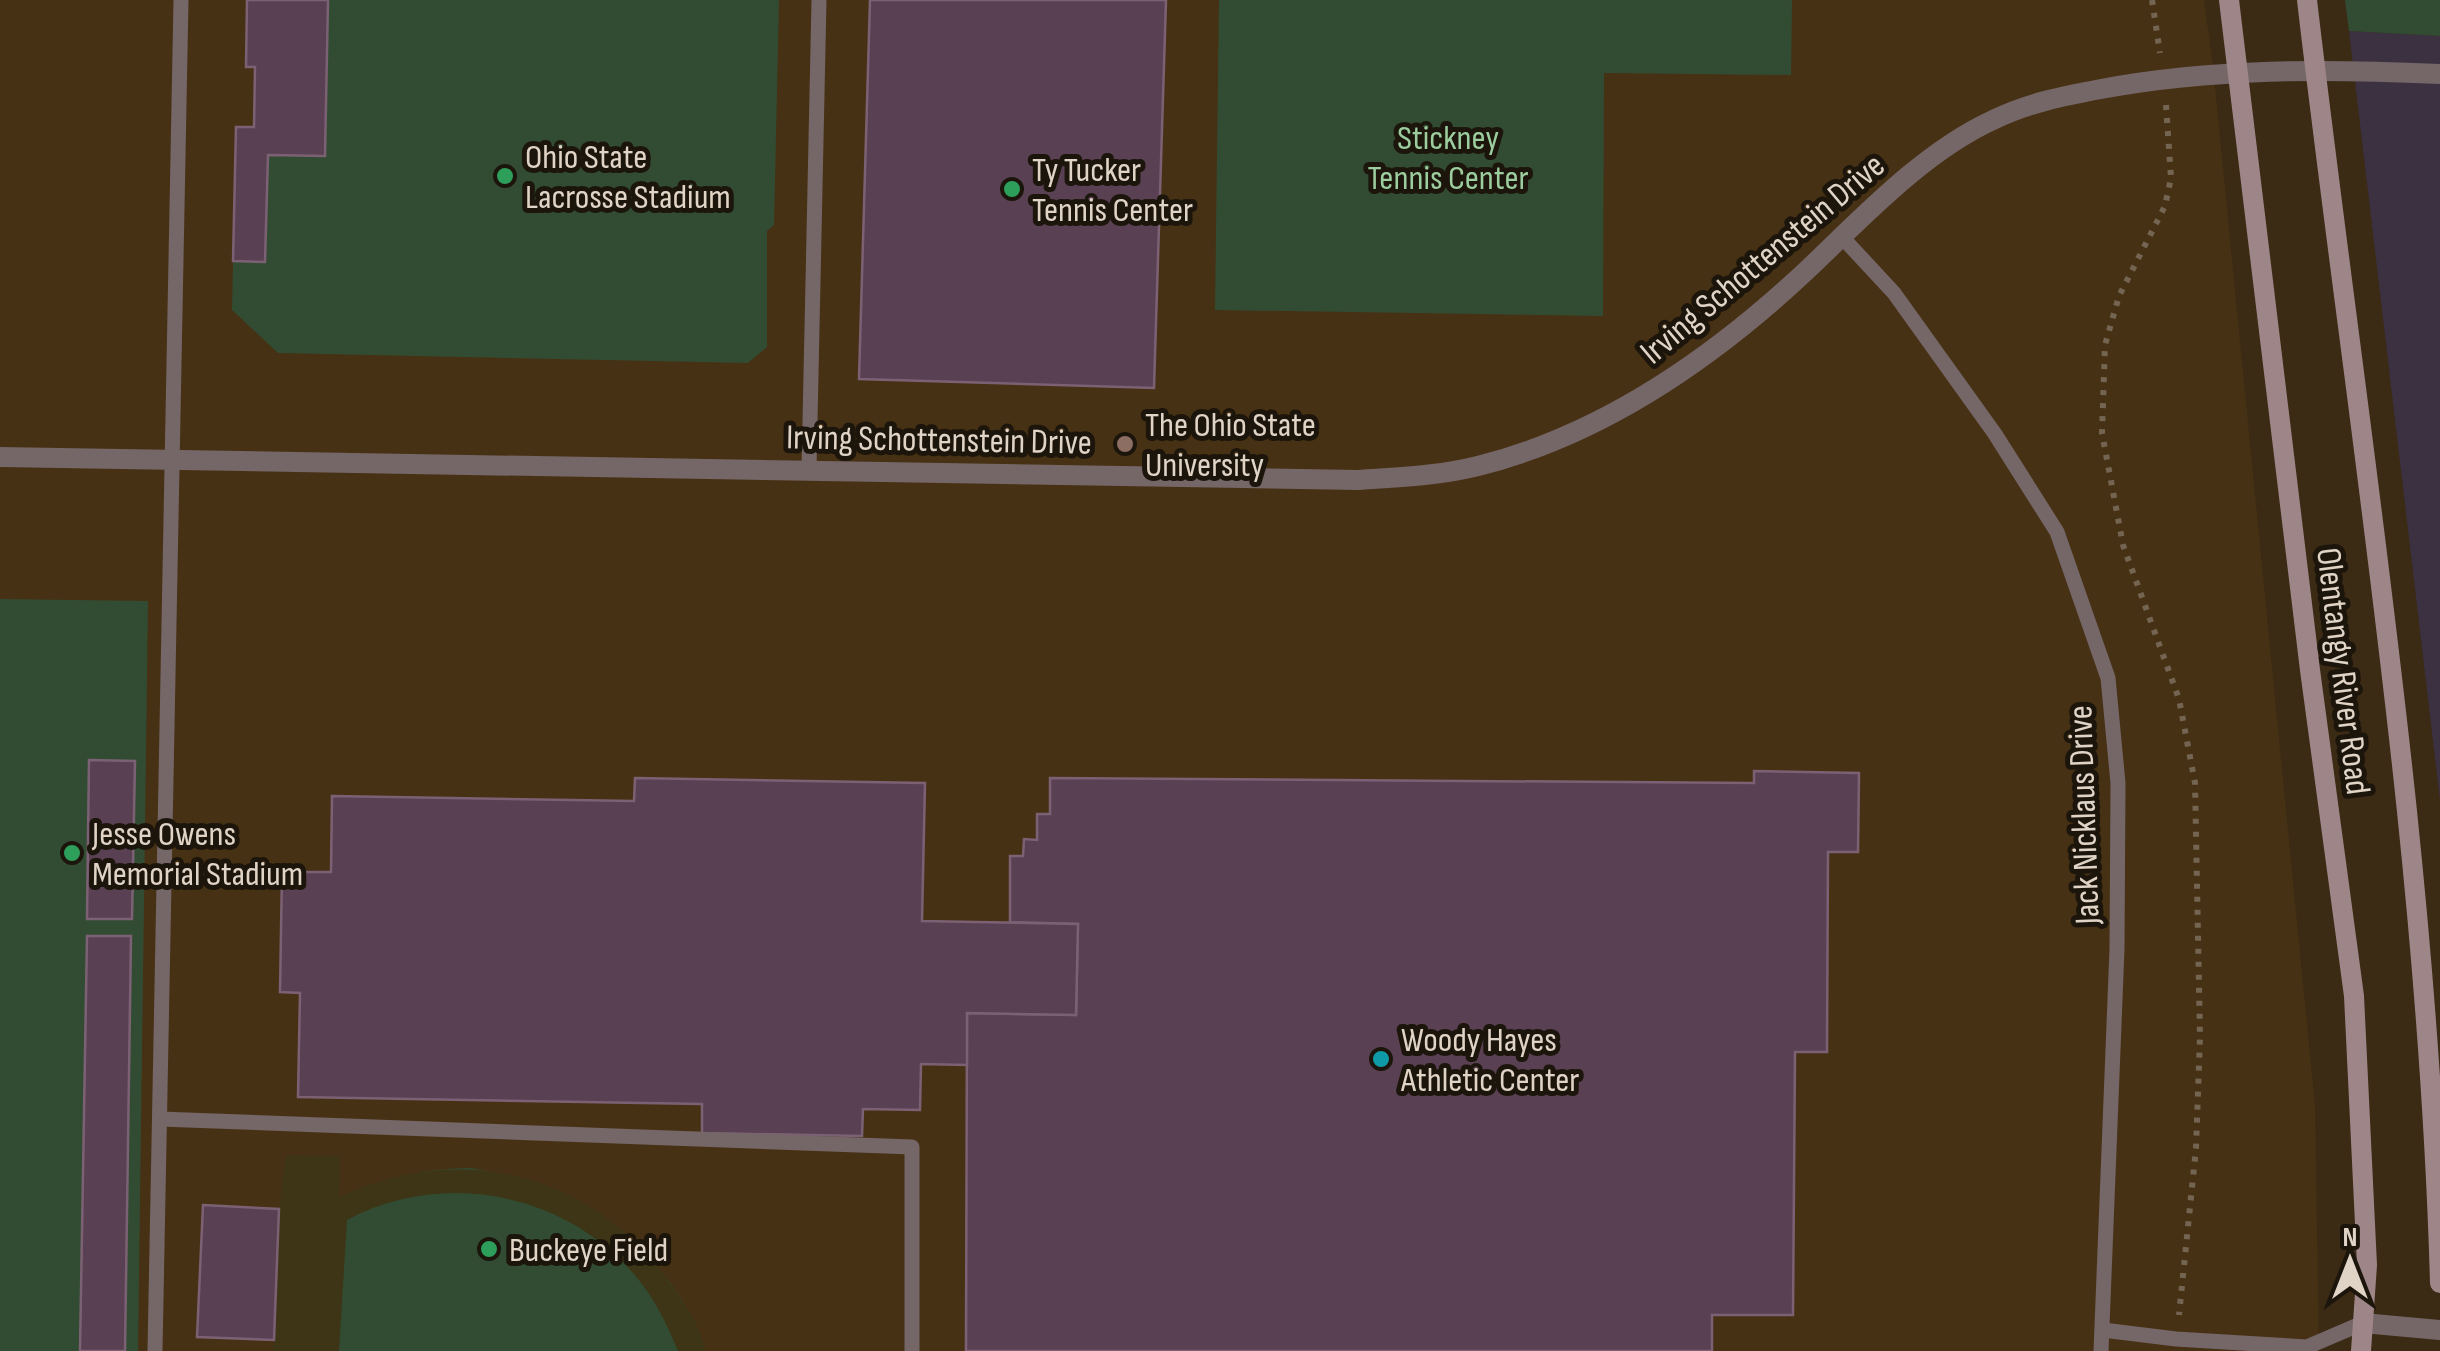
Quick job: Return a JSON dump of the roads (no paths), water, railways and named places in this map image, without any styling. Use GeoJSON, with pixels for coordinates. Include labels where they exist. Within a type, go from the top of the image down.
{"type":"FeatureCollection","features":[{"type":"Feature","properties":{"kind":"main road","name":"Olentangy River Road"},"geometry":{"type":"LineString","coordinates":[[2229,0],[2310,670],[2354,996],[2367,1265],[2361,1351]]}},
{"type":"Feature","properties":{"kind":"main road","name":"Olentangy River Road"},"geometry":{"type":"LineString","coordinates":[[2306,0],[2412,844],[2428,1018],[2440,1284]]}},
{"type":"Feature","properties":{"kind":"street","name":"Irving Schottenstein Drive"},"geometry":{"type":"LineString","coordinates":[[0,457],[1358,480],[1419,476],[1478,466],[1584,427],[1638,400],[1690,366],[1783,292],[1945,146],[1991,120],[2041,100],[2164,77],[2238,72],[2440,74]]}},
{"type":"Feature","properties":{"kind":"street"},"geometry":{"type":"LineString","coordinates":[[2363,1323],[2440,1330]]}},
{"type":"Feature","properties":{"kind":"lane"},"geometry":{"type":"LineString","coordinates":[[155,1351],[181,0]]}},
{"type":"Feature","properties":{"kind":"lane"},"geometry":{"type":"LineString","coordinates":[[809,469],[819,0]]}},
{"type":"Feature","properties":{"kind":"lane","name":"Jack Nicklaus Drive"},"geometry":{"type":"LineString","coordinates":[[1842,237],[1894,294],[1995,434],[2057,532],[2108,678],[2118,801],[2117,950],[2101,1351]]}},
{"type":"Feature","properties":{"kind":"lane"},"geometry":{"type":"LineString","coordinates":[[160,1120],[912,1147],[912,1351]]}},
{"type":"Feature","properties":{"kind":"lane"},"geometry":{"type":"LineString","coordinates":[[2103,1330],[2176,1340],[2309,1349],[2363,1323]]}},
{"type":"Feature","properties":{"kind":"place","name":"Ohio State Lacrosse Stadium"},"geometry":{"type":"Point","coordinates":[505,176]}},
{"type":"Feature","properties":{"kind":"place","name":"Ty Tucker Tennis Center"},"geometry":{"type":"Point","coordinates":[1012,189]}},
{"type":"Feature","properties":{"kind":"place","name":"The Ohio State University"},"geometry":{"type":"Point","coordinates":[1125,444]}},
{"type":"Feature","properties":{"kind":"place","name":"Jesse Owens Memorial Stadium"},"geometry":{"type":"Point","coordinates":[72,853]}},
{"type":"Feature","properties":{"kind":"place","name":"Woody Hayes Athletic Center"},"geometry":{"type":"Point","coordinates":[1381,1059]}},
{"type":"Feature","properties":{"kind":"place","name":"Buckeye Field"},"geometry":{"type":"Point","coordinates":[489,1249]}},
{"type":"Feature","properties":{"kind":"park label","name":"Stickney Tennis Center"},"geometry":{"type":"Point","coordinates":[1448,157]}}]}
